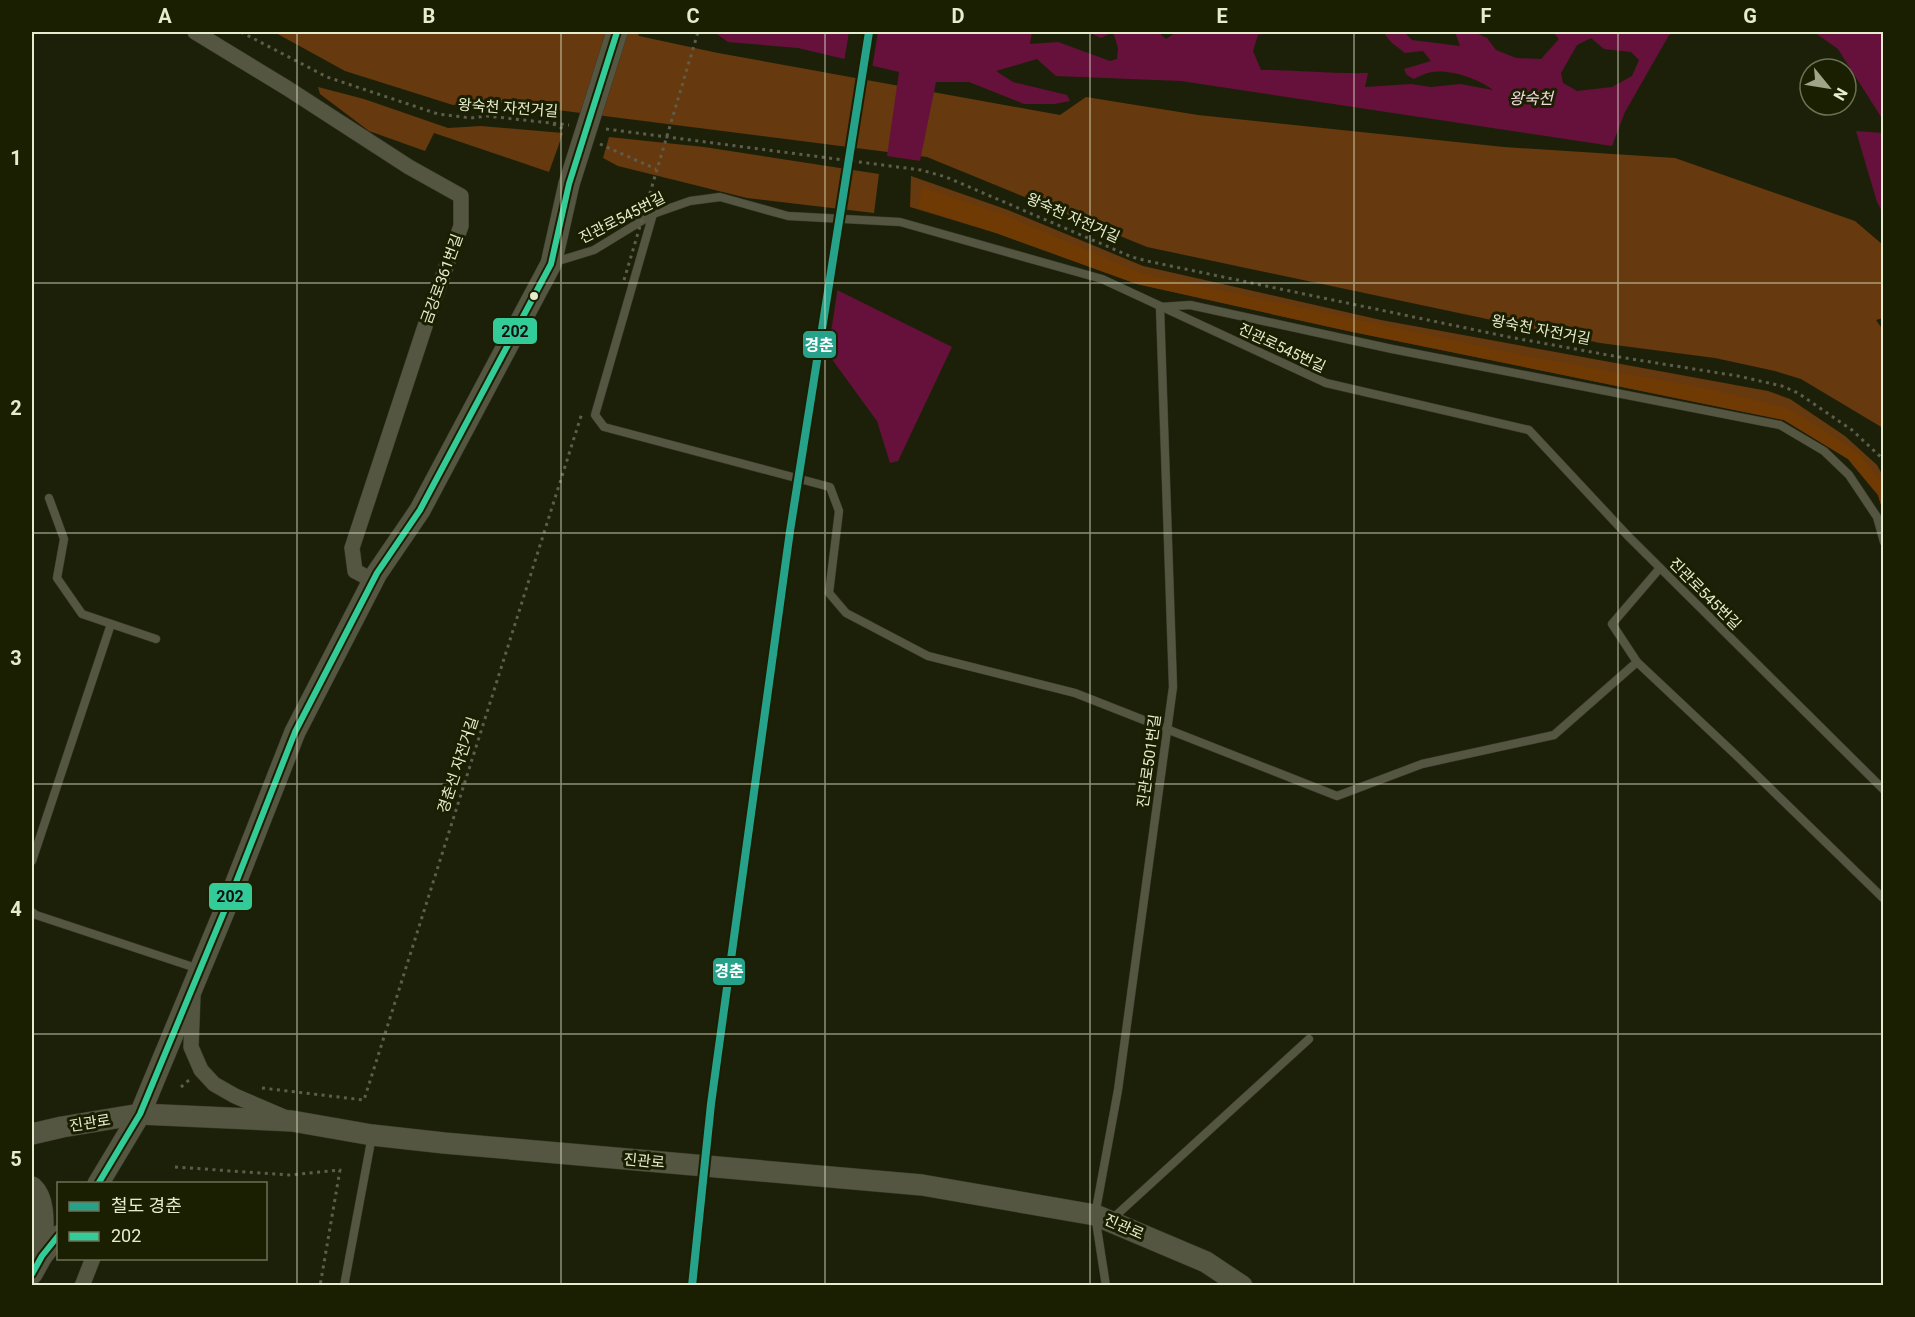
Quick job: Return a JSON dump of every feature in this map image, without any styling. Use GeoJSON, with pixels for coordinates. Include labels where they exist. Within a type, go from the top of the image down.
{"type":"FeatureCollection","features":[{"type":"Feature","properties":{"kind":"street","name":"금강로361번길"},"geometry":{"type":"LineString","coordinates":[[195,32],[409,167],[461,196],[461,226],[430,311],[352,548],[355,571],[374,581]]}},
{"type":"Feature","properties":{"kind":"street"},"geometry":{"type":"LineString","coordinates":[[99,1182],[140,1114],[295,732],[377,573],[420,510],[551,264],[569,184],[617,32]]}},
{"type":"Feature","properties":{"kind":"street"},"geometry":{"type":"LineString","coordinates":[[197,977],[191,1047],[201,1070],[214,1084],[235,1096],[292,1121]]}},
{"type":"Feature","properties":{"kind":"street","name":"진관로"},"geometry":{"type":"LineString","coordinates":[[32,1134],[140,1114],[292,1121],[372,1135],[922,1185],[1103,1218],[1206,1262],[1242,1286]]}},
{"type":"Feature","properties":{"kind":"street"},"geometry":{"type":"LineString","coordinates":[[32,1187],[42,1206],[36,1265]]}},
{"type":"Feature","properties":{"kind":"street"},"geometry":{"type":"LineString","coordinates":[[36,1265],[57,1237]]}},
{"type":"Feature","properties":{"kind":"street"},"geometry":{"type":"LineString","coordinates":[[82,1286],[92,1260]]}},
{"type":"Feature","properties":{"kind":"lane","name":"진관로545번길"},"geometry":{"type":"LineString","coordinates":[[551,264],[594,250],[653,214],[690,201],[720,197],[788,216],[900,222],[1102,279],[1326,383],[1528,430],[1660,568],[1884,790]]}},
{"type":"Feature","properties":{"kind":"lane"},"geometry":{"type":"LineString","coordinates":[[653,214],[595,415],[604,428],[830,487],[839,512],[829,593],[846,613],[928,656],[1075,693],[1337,796],[1422,764],[1554,735],[1637,662]]}},
{"type":"Feature","properties":{"kind":"lane"},"geometry":{"type":"LineString","coordinates":[[1160,307],[1190,305],[1392,349],[1780,425],[1824,451],[1849,475],[1877,517],[1884,542]]}},
{"type":"Feature","properties":{"kind":"lane","name":"진관로501번길"},"geometry":{"type":"LineString","coordinates":[[1106,1286],[1103,1218],[1118,1090],[1173,687],[1160,307]]}},
{"type":"Feature","properties":{"kind":"lane"},"geometry":{"type":"LineString","coordinates":[[49,498],[64,539],[57,578],[82,614],[156,639]]}},
{"type":"Feature","properties":{"kind":"lane"},"geometry":{"type":"LineString","coordinates":[[1660,568],[1612,624],[1637,662],[1884,899]]}},
{"type":"Feature","properties":{"kind":"lane"},"geometry":{"type":"LineString","coordinates":[[32,861],[111,624]]}},
{"type":"Feature","properties":{"kind":"lane"},"geometry":{"type":"LineString","coordinates":[[32,912],[197,977]]}},
{"type":"Feature","properties":{"kind":"lane"},"geometry":{"type":"LineString","coordinates":[[1103,1218],[1309,1040]]}},
{"type":"Feature","properties":{"kind":"lane"},"geometry":{"type":"LineString","coordinates":[[344,1286],[372,1135]]}},
{"type":"Feature","properties":{"kind":"path","name":"왕숙천 자전거길"},"geometry":{"type":"LineString","coordinates":[[241,32],[327,77],[438,114],[471,118],[487,116],[571,125]]}},
{"type":"Feature","properties":{"kind":"path"},"geometry":{"type":"LineString","coordinates":[[624,280],[698,32]]}},
{"type":"Feature","properties":{"kind":"path","name":"왕숙천 자전거길"},"geometry":{"type":"LineString","coordinates":[[605,129],[921,170],[946,177],[1132,257],[1147,261],[1509,337],[1759,380],[1798,393],[1852,430],[1884,460]]}},
{"type":"Feature","properties":{"kind":"path","name":"경춘선 자전거길"},"geometry":{"type":"LineString","coordinates":[[257,1088],[364,1100],[582,413]]}},
{"type":"Feature","properties":{"kind":"path"},"geometry":{"type":"LineString","coordinates":[[181,1087],[193,1077]]}},
{"type":"Feature","properties":{"kind":"path"},"geometry":{"type":"LineString","coordinates":[[175,1167],[289,1175],[340,1170],[320,1286]]}},
{"type":"Feature","properties":{"kind":"shaded area"},"geometry":{"type":"Polygon","coordinates":[[[274,32],[637,32],[639,36],[718,53],[1060,115],[1086,97],[1198,115],[1504,147],[1675,158],[1855,221],[1883,245],[1883,278],[1881,279],[1883,318],[1876,320],[1883,330],[1883,428],[1801,379],[1775,371],[1715,358],[1600,343],[1147,247],[927,157],[487,101],[453,105],[345,71],[274,32]]]}},
{"type":"Feature","properties":{"kind":"shaded area"},"geometry":{"type":"Polygon","coordinates":[[[318,87],[364,99],[448,128],[481,126],[563,133],[549,172],[434,133],[425,151],[369,131],[320,94],[318,87]]]}},
{"type":"Feature","properties":{"kind":"shaded area"},"geometry":{"type":"Polygon","coordinates":[[[609,137],[704,147],[879,174],[874,213],[747,198],[618,166],[603,158],[609,137]]]}},
{"type":"Feature","properties":{"kind":"shaded area"},"geometry":{"type":"Polygon","coordinates":[[[911,176],[1008,210],[1143,266],[1381,320],[1768,391],[1790,399],[1845,436],[1877,465],[1883,476],[1883,511],[1878,495],[1848,459],[1784,420],[1348,331],[1137,284],[996,233],[910,207],[911,176]]]}},
{"type":"Feature","properties":{"kind":"shaded area"},"geometry":{"type":"Polygon","coordinates":[[[922,187],[1005,215],[1141,273],[1527,356],[1706,388],[1790,409],[1859,453],[1883,484],[1883,511],[1878,495],[1848,459],[1784,420],[1348,331],[1137,284],[996,233],[918,208],[922,187]]]}},
{"type":"Feature","properties":{"kind":"water","name":"왕숙천"},"geometry":{"type":"Polygon","coordinates":[[[714,32],[1032,32],[1030,44],[1058,42],[1110,61],[1117,59],[1118,48],[1113,32],[1158,32],[1166,39],[1176,32],[1271,32],[1258,35],[1253,51],[1261,70],[1368,73],[1365,87],[1411,84],[1431,87],[1460,84],[1493,90],[1456,73],[1430,72],[1414,79],[1407,75],[1404,69],[1431,61],[1423,51],[1405,53],[1383,32],[1404,32],[1412,40],[1460,46],[1455,32],[1474,32],[1487,38],[1496,50],[1516,58],[1541,59],[1559,39],[1553,32],[1676,32],[1669,35],[1625,112],[1612,146],[1181,81],[1056,76],[1037,59],[996,71],[1013,82],[1067,95],[1070,101],[1054,104],[1024,104],[969,82],[936,82],[920,161],[887,156],[899,72],[798,48],[728,42],[714,32]],[[1591,38],[1577,45],[1561,73],[1563,83],[1577,91],[1612,87],[1632,76],[1639,60],[1631,52],[1604,49],[1591,38]]]}},
{"type":"Feature","properties":{"kind":"water"},"geometry":{"type":"Polygon","coordinates":[[[1088,32],[1113,32],[1101,38],[1088,32]]]}},
{"type":"Feature","properties":{"kind":"water"},"geometry":{"type":"Polygon","coordinates":[[[1814,32],[1883,32],[1883,120],[1858,81],[1858,57],[1843,57],[1838,49],[1814,32]]]}},
{"type":"Feature","properties":{"kind":"water"},"geometry":{"type":"Polygon","coordinates":[[[1856,131],[1883,133],[1883,213],[1877,202],[1856,131]]]}},
{"type":"Feature","properties":{"kind":"water"},"geometry":{"type":"Polygon","coordinates":[[[823,283],[952,347],[898,461],[890,463],[877,421],[807,325],[823,283]]]}},
{"type":"Feature","properties":{"kind":"pier"},"geometry":{"type":"Polygon","coordinates":[[[849,32],[878,32],[872,69],[844,62],[849,32]]]}},
{"type":"Feature","properties":{"kind":"pier"},"geometry":{"type":"Polygon","coordinates":[[[824,280],[838,287],[827,358],[804,325],[820,281],[824,280]]]}},
{"type":"Feature","properties":{"kind":"rail line","name":"경춘"},"geometry":{"type":"LineString","coordinates":[[692,1286],[711,1104],[790,531],[869,32]]}},
{"type":"Feature","properties":{"kind":"transit line","name":"202"},"geometry":{"type":"LineString","coordinates":[[99,1182],[140,1114],[233,890],[295,732],[377,573],[420,510],[551,264],[569,184],[617,32]]}},
{"type":"Feature","properties":{"kind":"transit line","name":"202"},"geometry":{"type":"LineString","coordinates":[[32,1274],[42,1256],[57,1237]]}}]}
